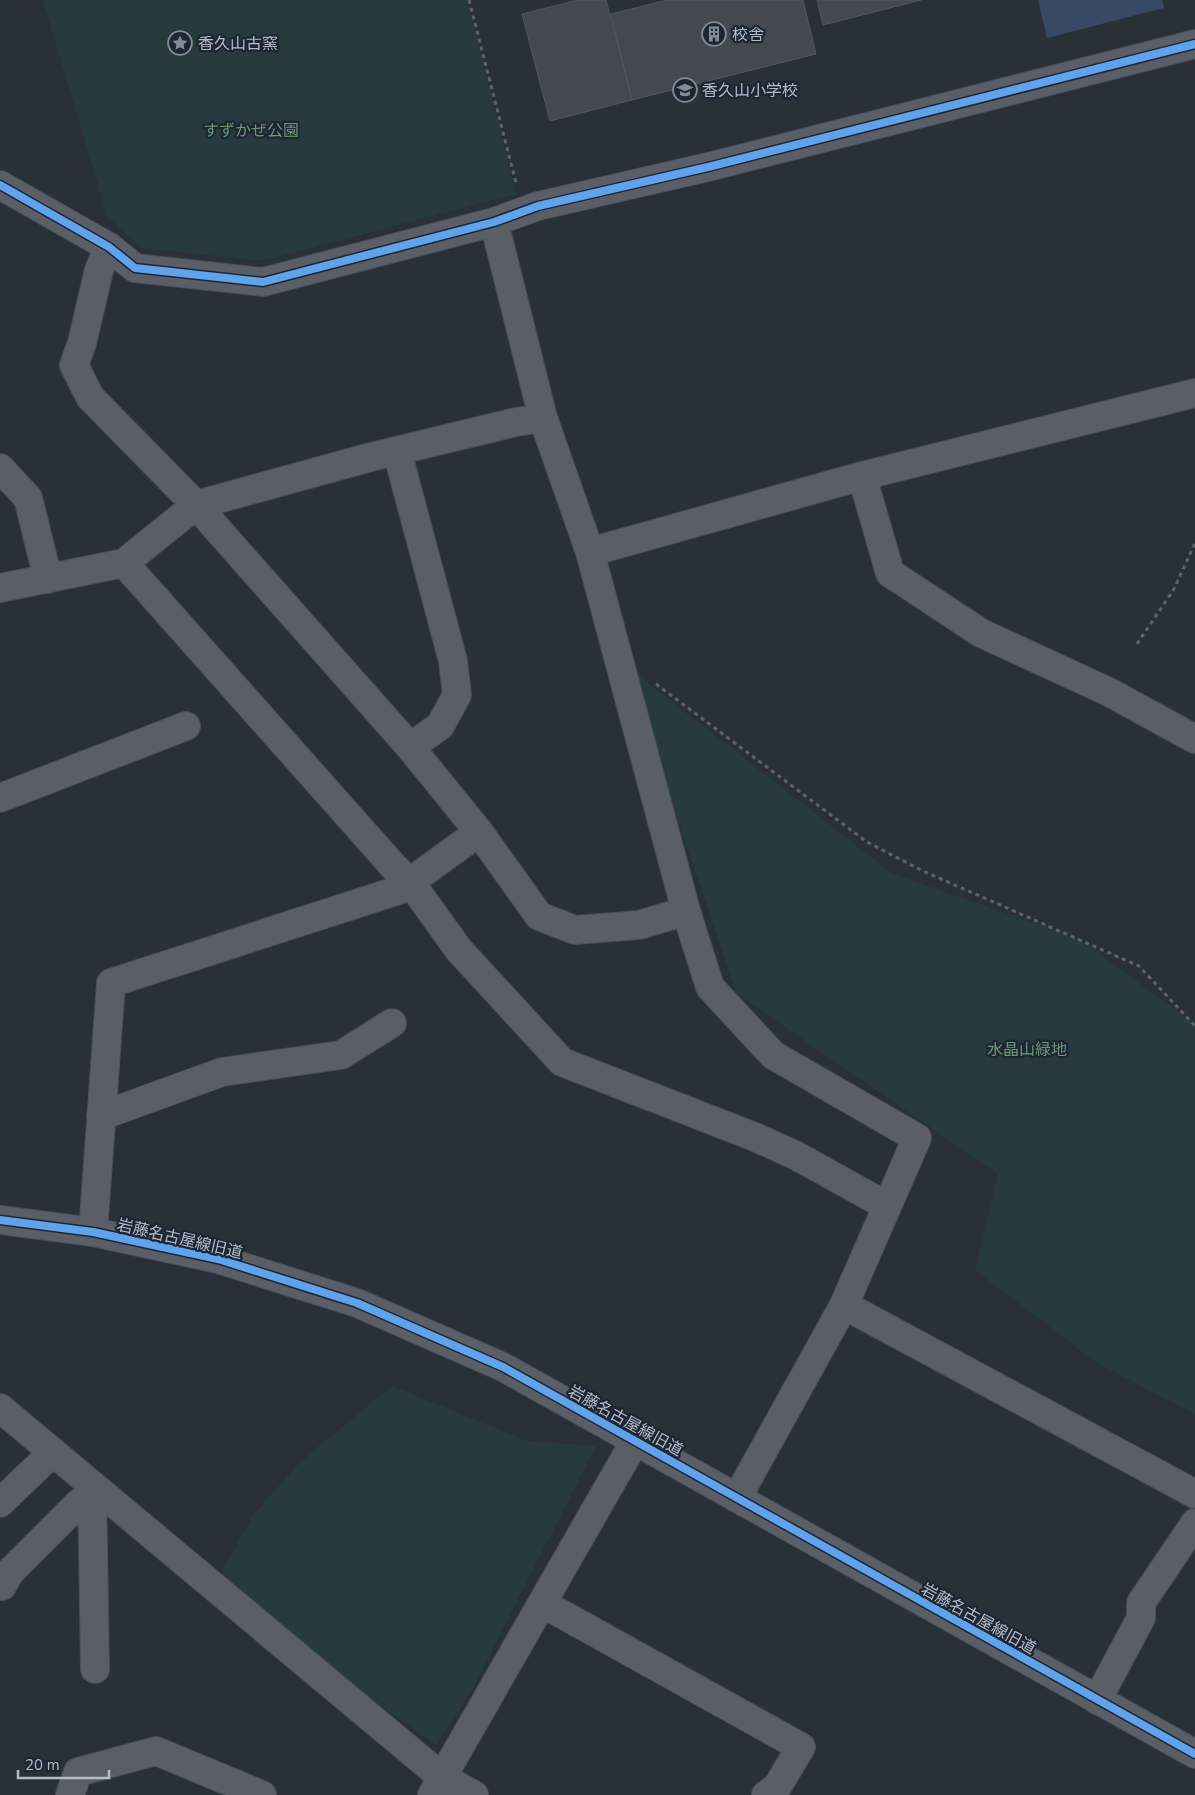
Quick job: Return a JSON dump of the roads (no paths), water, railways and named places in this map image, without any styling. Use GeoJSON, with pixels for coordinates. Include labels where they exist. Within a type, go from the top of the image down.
{"type":"FeatureCollection","features":[{"type":"Feature","properties":{"kind":"street"},"geometry":{"type":"LineString","coordinates":[[0,185],[109,247],[135,268],[263,282],[494,222],[538,206],[708,167],[1195,44]]}},
{"type":"Feature","properties":{"kind":"street"},"geometry":{"type":"LineString","coordinates":[[494,222],[543,418],[590,552],[686,911],[710,987],[773,1055],[917,1138],[844,1305],[737,1498]]}},
{"type":"Feature","properties":{"kind":"street"},"geometry":{"type":"LineString","coordinates":[[109,247],[99,270],[82,344],[74,365],[90,397],[196,505],[410,747],[479,832],[539,916],[575,930],[639,925],[686,911]]}},
{"type":"Feature","properties":{"kind":"street"},"geometry":{"type":"LineString","coordinates":[[590,552],[862,476],[1195,393]]}},
{"type":"Feature","properties":{"kind":"street"},"geometry":{"type":"LineString","coordinates":[[0,588],[124,563],[196,505],[397,451],[516,422],[543,418]]}},
{"type":"Feature","properties":{"kind":"street"},"geometry":{"type":"LineString","coordinates":[[397,451],[453,661],[456,695],[440,726],[410,747]]}},
{"type":"Feature","properties":{"kind":"street"},"geometry":{"type":"LineString","coordinates":[[0,468],[28,498],[48,579]]}},
{"type":"Feature","properties":{"kind":"street"},"geometry":{"type":"LineString","coordinates":[[862,476],[890,573],[981,633],[1109,692],[1195,738]]}},
{"type":"Feature","properties":{"kind":"street"},"geometry":{"type":"LineString","coordinates":[[124,563],[387,860],[410,882],[459,950],[562,1062],[755,1137],[795,1155],[887,1206]]}},
{"type":"Feature","properties":{"kind":"street"},"geometry":{"type":"LineString","coordinates":[[0,798],[186,726]]}},
{"type":"Feature","properties":{"kind":"street"},"geometry":{"type":"LineString","coordinates":[[93,1232],[111,984],[399,890],[479,832]]}},
{"type":"Feature","properties":{"kind":"street"},"geometry":{"type":"LineString","coordinates":[[101,1116],[222,1072],[341,1055],[392,1023]]}},
{"type":"Feature","properties":{"kind":"street","name":"岩藤名古屋線旧道"},"geometry":{"type":"LineString","coordinates":[[0,1220],[93,1232],[218,1259],[357,1303],[503,1367],[1195,1754]]}},
{"type":"Feature","properties":{"kind":"street"},"geometry":{"type":"LineString","coordinates":[[844,1305],[1195,1494]]}},
{"type":"Feature","properties":{"kind":"street"},"geometry":{"type":"LineString","coordinates":[[0,1408],[53,1452],[92,1490],[437,1786],[474,1795]]}},
{"type":"Feature","properties":{"kind":"street"},"geometry":{"type":"LineString","coordinates":[[437,1786],[635,1441]]}},
{"type":"Feature","properties":{"kind":"street"},"geometry":{"type":"LineString","coordinates":[[0,1503],[53,1452]]}},
{"type":"Feature","properties":{"kind":"street"},"geometry":{"type":"LineString","coordinates":[[2,1586],[10,1572],[92,1490]]}},
{"type":"Feature","properties":{"kind":"street"},"geometry":{"type":"LineString","coordinates":[[92,1490],[95,1669]]}},
{"type":"Feature","properties":{"kind":"street"},"geometry":{"type":"LineString","coordinates":[[1097,1700],[1141,1618],[1142,1603],[1195,1523]]}},
{"type":"Feature","properties":{"kind":"street"},"geometry":{"type":"LineString","coordinates":[[542,1604],[801,1748],[777,1787],[766,1795]]}},
{"type":"Feature","properties":{"kind":"street"},"geometry":{"type":"LineString","coordinates":[[70,1795],[78,1772],[156,1751],[262,1795]]}},
{"type":"Feature","properties":{"kind":"water"},"geometry":{"type":"Polygon","coordinates":[[[1038,0],[1162,0],[1164,8],[1047,38],[1038,0]]]}},
{"type":"Feature","properties":{"kind":"place","name":"校舎"},"geometry":{"type":"Point","coordinates":[714,34]}},
{"type":"Feature","properties":{"kind":"place","name":"香久山古窯"},"geometry":{"type":"Point","coordinates":[180,43]}},
{"type":"Feature","properties":{"kind":"place","name":"香久山小学校"},"geometry":{"type":"Point","coordinates":[685,90]}},
{"type":"Feature","properties":{"kind":"park label","name":"すずかぜ公園"},"geometry":{"type":"Point","coordinates":[251,130]}},
{"type":"Feature","properties":{"kind":"park label","name":"水晶山緑地"},"geometry":{"type":"Point","coordinates":[1027,1049]}}]}
